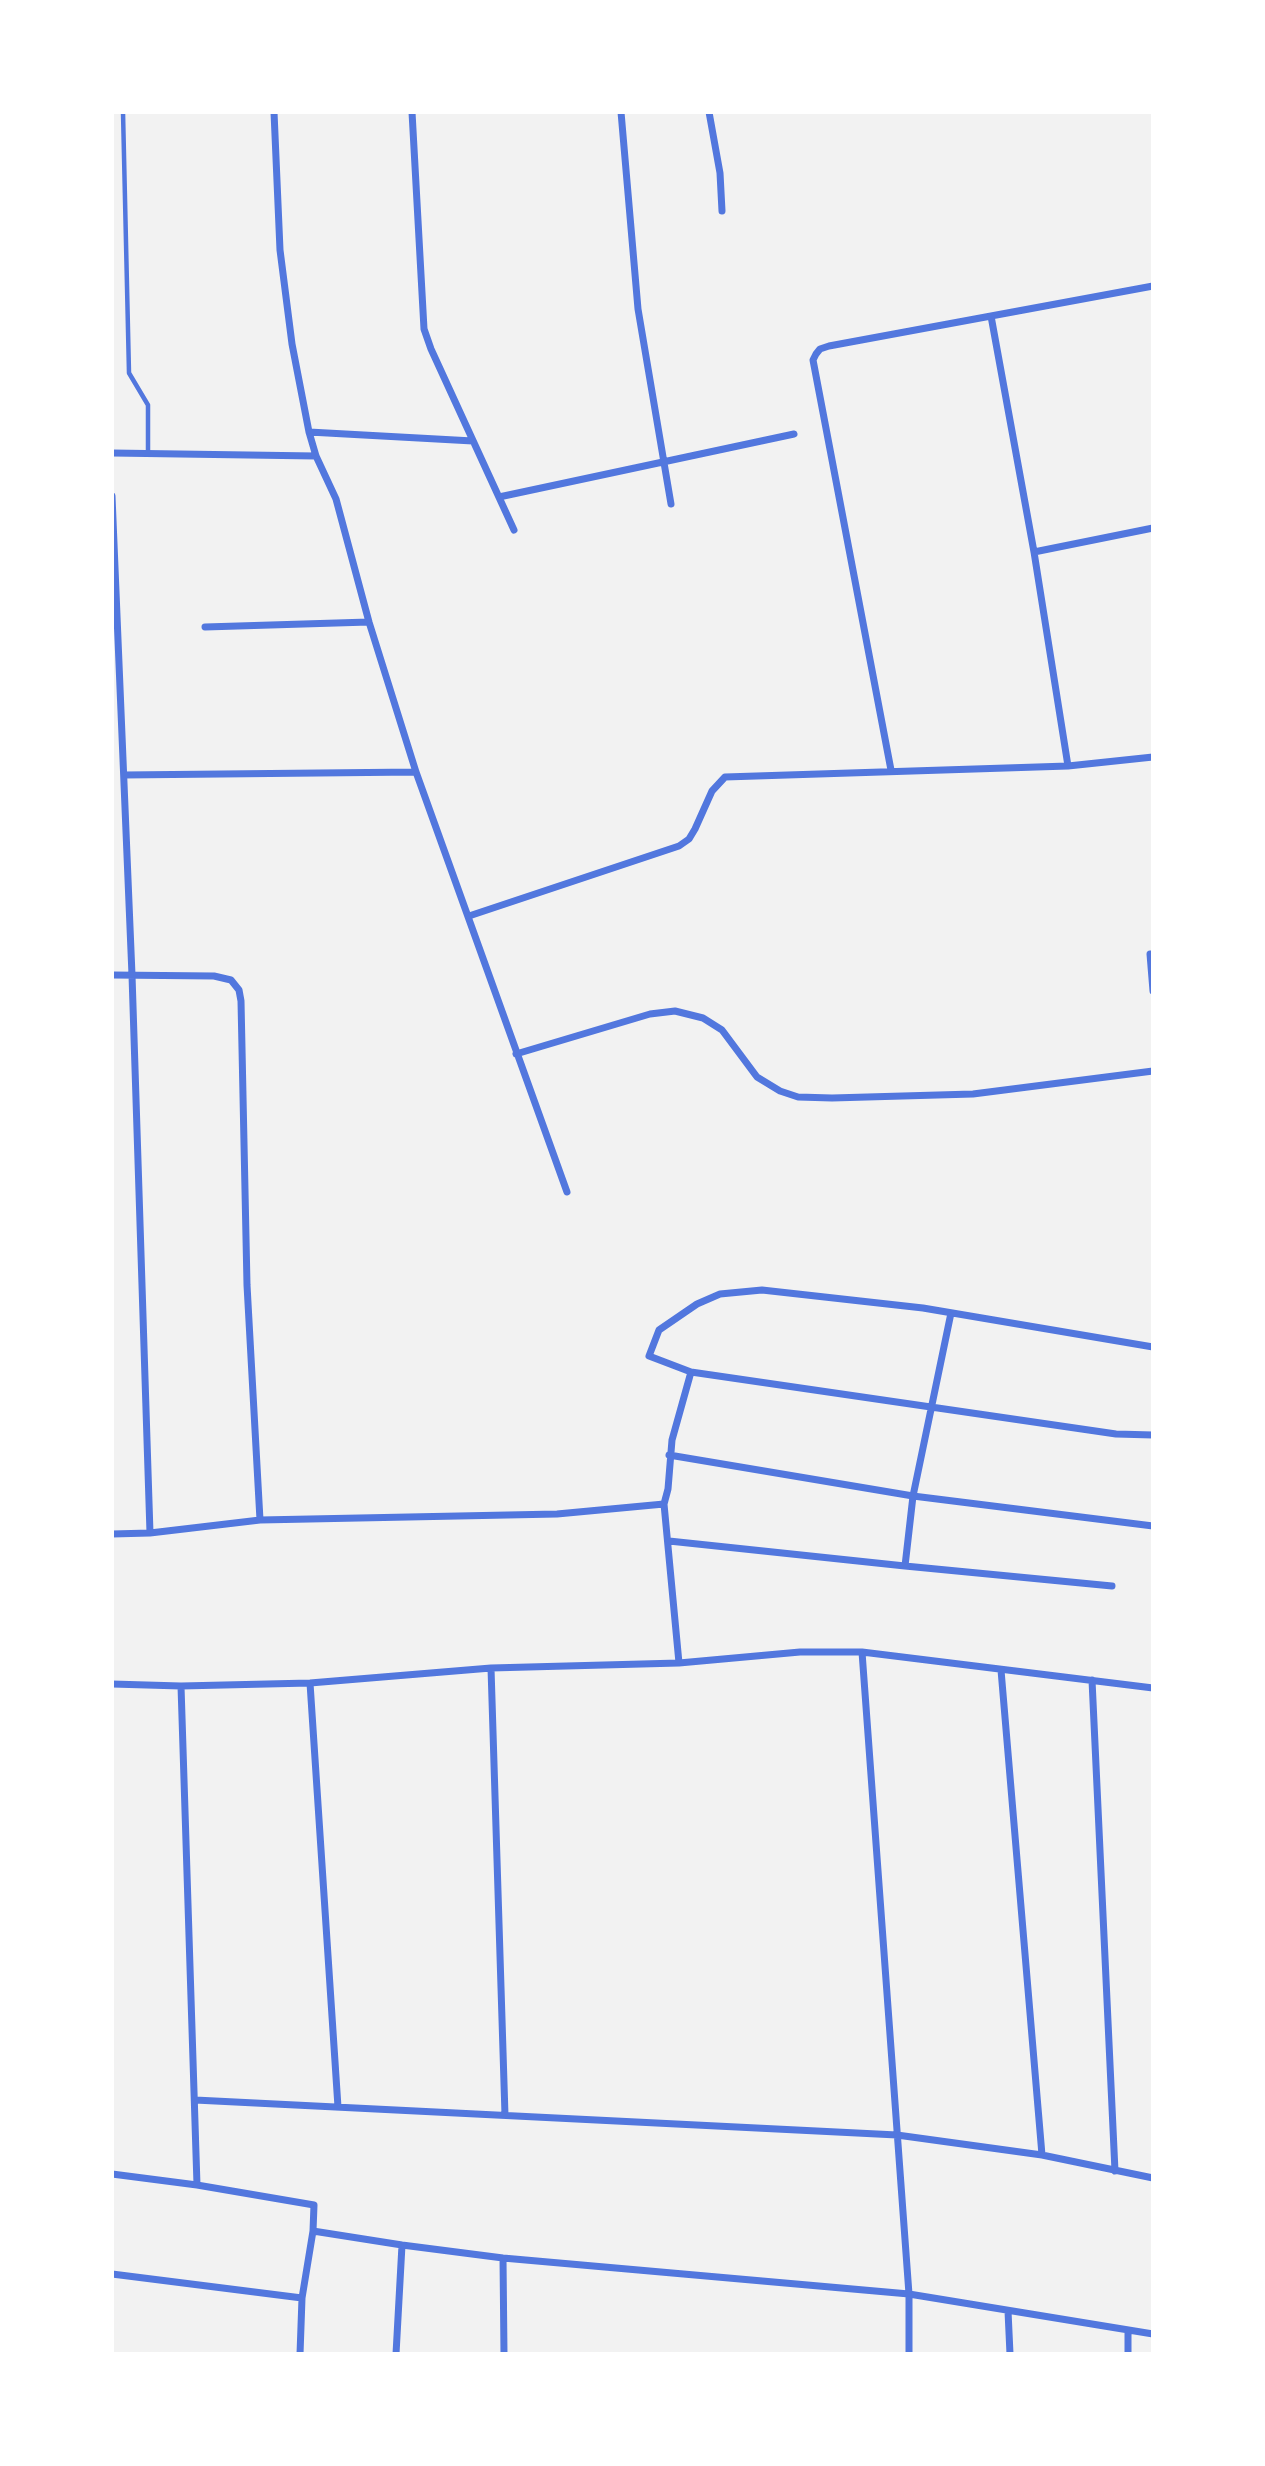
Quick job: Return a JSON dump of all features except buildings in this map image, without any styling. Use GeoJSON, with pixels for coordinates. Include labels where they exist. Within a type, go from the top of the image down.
{"type":"FeatureCollection","features":[{"type":"Feature","properties":{"kind":"street"},"geometry":{"type":"LineString","coordinates":[[274,112],[280,250],[292,344],[309,432],[316,456],[336,499],[369,622],[416,772],[568,1192]]}},
{"type":"Feature","properties":{"kind":"street"},"geometry":{"type":"LineString","coordinates":[[412,112],[424,329],[514,530]]}},
{"type":"Feature","properties":{"kind":"street"},"geometry":{"type":"LineString","coordinates":[[621,112],[638,309],[671,504]]}},
{"type":"Feature","properties":{"kind":"street"},"geometry":{"type":"LineString","coordinates":[[709,112],[720,173],[722,211]]}},
{"type":"Feature","properties":{"kind":"street"},"geometry":{"type":"LineString","coordinates":[[891,770],[813,360],[820,349],[829,346],[1153,286]]}},
{"type":"Feature","properties":{"kind":"street"},"geometry":{"type":"LineString","coordinates":[[991,316],[1034,552],[1068,766]]}},
{"type":"Feature","properties":{"kind":"street"},"geometry":{"type":"LineString","coordinates":[[309,432],[473,441]]}},
{"type":"Feature","properties":{"kind":"street"},"geometry":{"type":"LineString","coordinates":[[499,497],[794,435]]}},
{"type":"Feature","properties":{"kind":"street"},"geometry":{"type":"LineString","coordinates":[[112,453],[316,456]]}},
{"type":"Feature","properties":{"kind":"street"},"geometry":{"type":"LineString","coordinates":[[112,496],[132,975],[150,1533]]}},
{"type":"Feature","properties":{"kind":"street"},"geometry":{"type":"LineString","coordinates":[[1034,552],[1153,528]]}},
{"type":"Feature","properties":{"kind":"street"},"geometry":{"type":"LineString","coordinates":[[205,627],[369,622]]}},
{"type":"Feature","properties":{"kind":"street"},"geometry":{"type":"LineString","coordinates":[[469,916],[679,846],[689,839],[712,791],[725,777],[1068,766],[1153,757]]}},
{"type":"Feature","properties":{"kind":"street"},"geometry":{"type":"LineString","coordinates":[[124,775],[416,772]]}},
{"type":"Feature","properties":{"kind":"street"},"geometry":{"type":"LineString","coordinates":[[1153,954],[1150,954],[1153,991]]}},
{"type":"Feature","properties":{"kind":"street"},"geometry":{"type":"LineString","coordinates":[[112,975],[214,976],[231,980],[239,990],[247,1285],[260,1520]]}},
{"type":"Feature","properties":{"kind":"street"},"geometry":{"type":"LineString","coordinates":[[516,1054],[650,1014],[675,1011],[703,1018],[722,1030],[757,1077],[780,1091],[798,1097],[973,1094],[1153,1071]]}},
{"type":"Feature","properties":{"kind":"street"},"geometry":{"type":"LineString","coordinates":[[1153,1347],[951,1313],[762,1290],[720,1294],[697,1304],[659,1330],[649,1356],[691,1372],[1116,1434],[1153,1435]]}},
{"type":"Feature","properties":{"kind":"street"},"geometry":{"type":"LineString","coordinates":[[905,1566],[913,1496],[951,1313]]}},
{"type":"Feature","properties":{"kind":"street"},"geometry":{"type":"LineString","coordinates":[[679,1663],[664,1504],[668,1489],[669,1455],[691,1372]]}},
{"type":"Feature","properties":{"kind":"street"},"geometry":{"type":"LineString","coordinates":[[669,1455],[913,1496],[1153,1526]]}},
{"type":"Feature","properties":{"kind":"street"},"geometry":{"type":"LineString","coordinates":[[112,1534],[150,1533],[260,1520],[556,1514],[664,1504]]}},
{"type":"Feature","properties":{"kind":"street"},"geometry":{"type":"LineString","coordinates":[[669,1541],[1112,1586]]}},
{"type":"Feature","properties":{"kind":"street"},"geometry":{"type":"LineString","coordinates":[[112,1684],[181,1686],[310,1683],[491,1668],[679,1663],[800,1652],[862,1652],[1153,1688]]}},
{"type":"Feature","properties":{"kind":"street"},"geometry":{"type":"LineString","coordinates":[[862,1652],[909,2294],[909,2354]]}},
{"type":"Feature","properties":{"kind":"street"},"geometry":{"type":"LineString","coordinates":[[491,1668],[505,2115]]}},
{"type":"Feature","properties":{"kind":"street"},"geometry":{"type":"LineString","coordinates":[[1001,1670],[1042,2155]]}},
{"type":"Feature","properties":{"kind":"street"},"geometry":{"type":"LineString","coordinates":[[1093,1680],[1115,2171]]}},
{"type":"Feature","properties":{"kind":"street"},"geometry":{"type":"LineString","coordinates":[[310,1683],[338,2107]]}},
{"type":"Feature","properties":{"kind":"street"},"geometry":{"type":"LineString","coordinates":[[181,1686],[197,2185]]}},
{"type":"Feature","properties":{"kind":"street"},"geometry":{"type":"LineString","coordinates":[[195,2100],[897,2135],[1042,2155],[1153,2178]]}},
{"type":"Feature","properties":{"kind":"street"},"geometry":{"type":"LineString","coordinates":[[112,2174],[314,2205],[313,2231],[302,2298],[300,2354]]}},
{"type":"Feature","properties":{"kind":"street"},"geometry":{"type":"LineString","coordinates":[[313,2231],[503,2258],[909,2294],[1153,2334]]}},
{"type":"Feature","properties":{"kind":"street"},"geometry":{"type":"LineString","coordinates":[[396,2354],[402,2245]]}},
{"type":"Feature","properties":{"kind":"street"},"geometry":{"type":"LineString","coordinates":[[503,2258],[504,2354]]}},
{"type":"Feature","properties":{"kind":"street"},"geometry":{"type":"LineString","coordinates":[[112,2274],[302,2298]]}},
{"type":"Feature","properties":{"kind":"street"},"geometry":{"type":"LineString","coordinates":[[1008,2311],[1010,2354]]}},
{"type":"Feature","properties":{"kind":"street"},"geometry":{"type":"LineString","coordinates":[[1128,2330],[1128,2354]]}},
{"type":"Feature","properties":{"kind":"lane"},"geometry":{"type":"LineString","coordinates":[[123,112],[129,373],[148,405],[148,454]]}}]}
